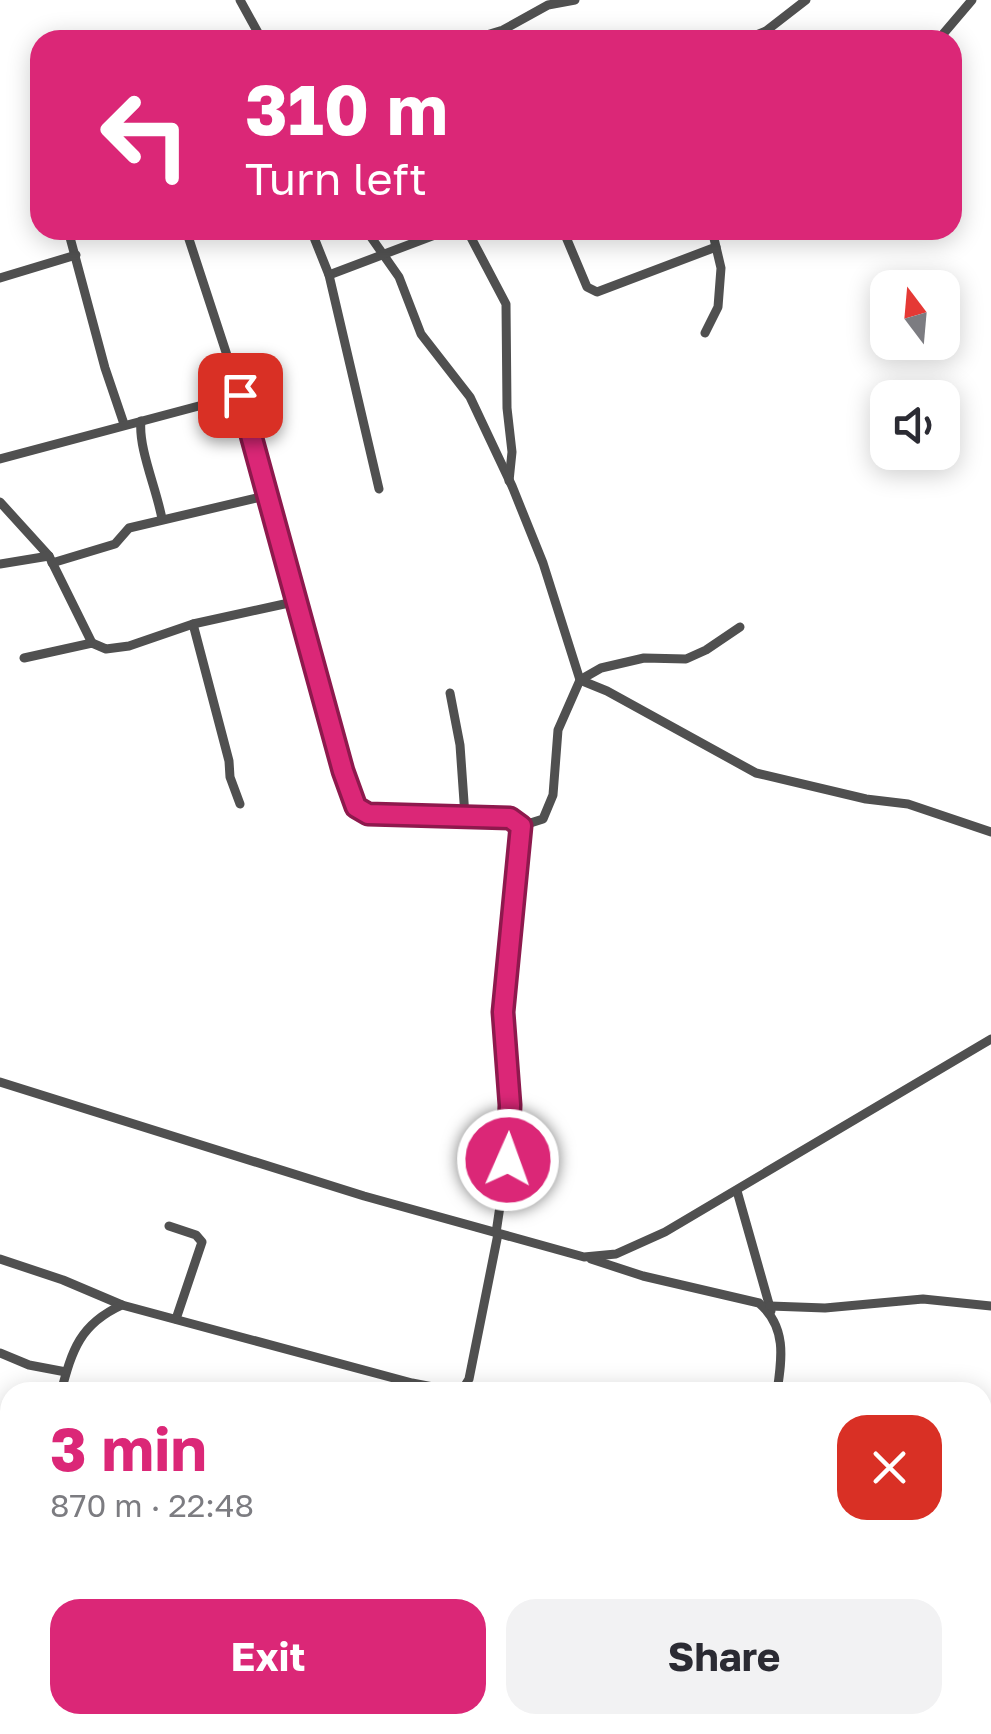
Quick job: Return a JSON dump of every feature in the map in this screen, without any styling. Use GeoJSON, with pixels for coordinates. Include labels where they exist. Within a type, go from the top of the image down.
{"type":"FeatureCollection","features":[{"type":"Feature","properties":{"kind":"street"},"geometry":{"type":"LineString","coordinates":[[240,0],[256,30]]}},
{"type":"Feature","properties":{"kind":"street"},"geometry":{"type":"LineString","coordinates":[[532,0],[537,11]]}},
{"type":"Feature","properties":{"kind":"street"},"geometry":{"type":"LineString","coordinates":[[504,30],[548,4],[575,0]]}},
{"type":"Feature","properties":{"kind":"street"},"geometry":{"type":"LineString","coordinates":[[768,30],[806,0]]}},
{"type":"Feature","properties":{"kind":"street"},"geometry":{"type":"LineString","coordinates":[[946,30],[972,0]]}},
{"type":"Feature","properties":{"kind":"street"},"geometry":{"type":"LineString","coordinates":[[71,240],[124,424]]}},
{"type":"Feature","properties":{"kind":"street"},"geometry":{"type":"LineString","coordinates":[[189,240],[240,395],[356,807],[368,814],[510,818],[521,826]]}},
{"type":"Feature","properties":{"kind":"street"},"geometry":{"type":"LineString","coordinates":[[316,240],[329,275],[379,489]]}},
{"type":"Feature","properties":{"kind":"street"},"geometry":{"type":"LineString","coordinates":[[372,240],[399,277],[421,334],[470,396],[543,563],[580,680],[756,772],[866,799],[908,804],[991,832]]}},
{"type":"Feature","properties":{"kind":"street"},"geometry":{"type":"LineString","coordinates":[[329,275],[423,240]]}},
{"type":"Feature","properties":{"kind":"street"},"geometry":{"type":"LineString","coordinates":[[472,240],[506,304],[507,408],[512,452],[509,481]]}},
{"type":"Feature","properties":{"kind":"street"},"geometry":{"type":"LineString","coordinates":[[567,240],[587,287],[597,292],[716,247]]}},
{"type":"Feature","properties":{"kind":"street"},"geometry":{"type":"LineString","coordinates":[[705,333],[718,307],[721,268],[714,240]]}},
{"type":"Feature","properties":{"kind":"street"},"geometry":{"type":"LineString","coordinates":[[0,278],[76,255]]}},
{"type":"Feature","properties":{"kind":"street"},"geometry":{"type":"LineString","coordinates":[[0,459],[240,395]]}},
{"type":"Feature","properties":{"kind":"street"},"geometry":{"type":"LineString","coordinates":[[141,421],[162,520]]}},
{"type":"Feature","properties":{"kind":"street"},"geometry":{"type":"LineString","coordinates":[[0,564],[50,559],[115,544],[129,528],[268,495]]}},
{"type":"Feature","properties":{"kind":"street"},"geometry":{"type":"LineString","coordinates":[[0,502],[50,559],[92,643]]}},
{"type":"Feature","properties":{"kind":"street"},"geometry":{"type":"LineString","coordinates":[[24,658],[92,643],[106,649],[129,646],[193,624],[298,601]]}},
{"type":"Feature","properties":{"kind":"street"},"geometry":{"type":"LineString","coordinates":[[193,624],[240,804]]}},
{"type":"Feature","properties":{"kind":"street"},"geometry":{"type":"LineString","coordinates":[[521,826],[543,819],[553,795],[558,730],[580,680],[602,668],[644,658],[686,659],[740,627]]}},
{"type":"Feature","properties":{"kind":"street"},"geometry":{"type":"LineString","coordinates":[[450,692],[460,744],[465,816]]}},
{"type":"Feature","properties":{"kind":"street"},"geometry":{"type":"LineString","coordinates":[[467,1382],[497,1234],[510,1140],[503,1012],[521,826]]}},
{"type":"Feature","properties":{"kind":"street"},"geometry":{"type":"LineString","coordinates":[[584,1257],[616,1254],[666,1232],[991,1039]]}},
{"type":"Feature","properties":{"kind":"street"},"geometry":{"type":"LineString","coordinates":[[0,1082],[364,1196],[643,1276],[759,1302],[771,1310],[923,1299],[991,1306]]}},
{"type":"Feature","properties":{"kind":"street"},"geometry":{"type":"LineString","coordinates":[[737,1191],[781,1338],[778,1382]]}},
{"type":"Feature","properties":{"kind":"street"},"geometry":{"type":"LineString","coordinates":[[169,1226],[196,1235],[202,1242],[176,1318]]}},
{"type":"Feature","properties":{"kind":"street"},"geometry":{"type":"LineString","coordinates":[[0,1259],[122,1305],[408,1382]]}},
{"type":"Feature","properties":{"kind":"street"},"geometry":{"type":"LineString","coordinates":[[64,1382],[84,1332],[98,1316],[122,1305]]}},
{"type":"Feature","properties":{"kind":"street"},"geometry":{"type":"LineString","coordinates":[[0,1353],[29,1365],[66,1372]]}},
{"type":"Feature","properties":{"kind":"route"},"geometry":{"type":"LineString","coordinates":[[240,395],[356,807],[368,814],[510,818],[521,826],[503,1012],[510,1105],[508,1160]]}}]}
